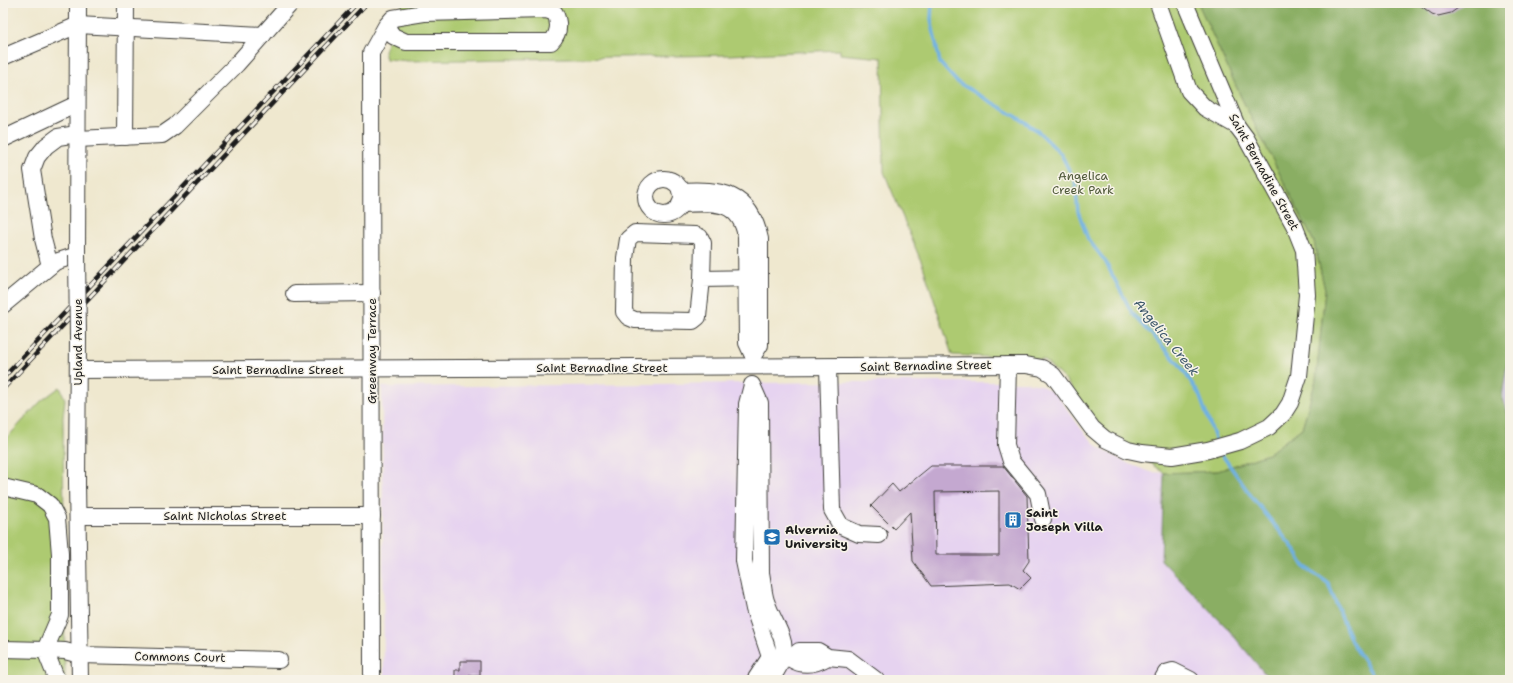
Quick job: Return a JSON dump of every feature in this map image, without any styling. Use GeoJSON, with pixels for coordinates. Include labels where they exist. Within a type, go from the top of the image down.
{"type":"FeatureCollection","features":[{"type":"Feature","properties":{"kind":"street","name":"Upland Avenue"},"geometry":{"type":"LineString","coordinates":[[78,3],[77,430],[80,680]]}},
{"type":"Feature","properties":{"kind":"street"},"geometry":{"type":"LineString","coordinates":[[125,137],[126,3]]}},
{"type":"Feature","properties":{"kind":"street"},"geometry":{"type":"LineString","coordinates":[[50,266],[43,239],[32,170],[37,157],[46,146],[58,137],[125,137],[162,135],[175,126],[237,64],[292,3]]}},
{"type":"Feature","properties":{"kind":"street"},"geometry":{"type":"LineString","coordinates":[[1158,3],[1189,91],[1204,108],[1237,126]]}},
{"type":"Feature","properties":{"kind":"street","name":"Saint Bernadine Street"},"geometry":{"type":"LineString","coordinates":[[78,370],[372,370],[753,361],[828,367],[1008,365],[1042,368],[1053,375],[1092,428],[1115,445],[1142,453],[1159,456],[1191,454],[1240,441],[1269,427],[1283,414],[1290,403],[1299,376],[1307,294],[1304,250],[1294,225],[1246,138],[1237,126],[1184,3]]}},
{"type":"Feature","properties":{"kind":"street"},"geometry":{"type":"LineString","coordinates":[[546,10],[556,13],[558,29],[556,36],[551,42],[406,42],[393,36],[386,26],[394,18],[424,13],[546,10]]}},
{"type":"Feature","properties":{"kind":"street"},"geometry":{"type":"LineString","coordinates":[[3,57],[78,25],[263,35]]}},
{"type":"Feature","properties":{"kind":"street","name":"Greenway Terrace"},"geometry":{"type":"LineString","coordinates":[[372,680],[371,53],[386,26]]}},
{"type":"Feature","properties":{"kind":"street"},"geometry":{"type":"LineString","coordinates":[[3,139],[77,104]]}},
{"type":"Feature","properties":{"kind":"street"},"geometry":{"type":"LineString","coordinates":[[664,180],[674,183],[680,197],[675,211],[664,215],[653,212],[647,202],[647,191],[654,182],[664,180]]}},
{"type":"Feature","properties":{"kind":"street"},"geometry":{"type":"LineString","coordinates":[[680,197],[721,204],[735,212],[743,213],[744,227],[754,278],[747,343],[753,361],[752,384],[747,404],[744,561],[754,609],[782,658]]}},
{"type":"Feature","properties":{"kind":"street"},"geometry":{"type":"LineString","coordinates":[[664,215],[664,234]]}},
{"type":"Feature","properties":{"kind":"street"},"geometry":{"type":"LineString","coordinates":[[635,233],[695,235],[700,237],[703,243],[702,279],[698,317],[693,321],[635,320],[628,317],[624,312],[625,258],[628,239],[635,233]]}},
{"type":"Feature","properties":{"kind":"street"},"geometry":{"type":"LineString","coordinates":[[3,305],[55,262],[78,255]]}},
{"type":"Feature","properties":{"kind":"street"},"geometry":{"type":"LineString","coordinates":[[702,279],[754,278]]}},
{"type":"Feature","properties":{"kind":"street"},"geometry":{"type":"LineString","coordinates":[[294,294],[372,293]]}},
{"type":"Feature","properties":{"kind":"street"},"geometry":{"type":"LineString","coordinates":[[1008,365],[1006,444],[1011,461],[1038,494],[1043,519]]}},
{"type":"Feature","properties":{"kind":"street"},"geometry":{"type":"LineString","coordinates":[[828,367],[832,510],[841,526],[859,534],[880,535]]}},
{"type":"Feature","properties":{"kind":"street"},"geometry":{"type":"LineString","coordinates":[[3,487],[37,495],[50,505],[57,518],[60,554],[60,615],[45,650],[56,680]]}},
{"type":"Feature","properties":{"kind":"street","name":"Saint Nicholas Street"},"geometry":{"type":"LineString","coordinates":[[79,516],[372,516]]}},
{"type":"Feature","properties":{"kind":"street","name":"Commons Court"},"geometry":{"type":"LineString","coordinates":[[3,649],[65,651],[80,655],[279,660]]}},
{"type":"Feature","properties":{"kind":"street"},"geometry":{"type":"LineString","coordinates":[[755,680],[782,658],[799,651],[818,651],[828,657],[848,659],[876,680]]}},
{"type":"Feature","properties":{"kind":"street"},"geometry":{"type":"LineString","coordinates":[[770,680],[782,658]]}},
{"type":"Feature","properties":{"kind":"street"},"geometry":{"type":"LineString","coordinates":[[1162,680],[1166,673],[1173,671],[1191,680]]}},
{"type":"Feature","properties":{"kind":"shaded area"},"geometry":{"type":"Polygon","coordinates":[[[1510,343],[1510,421],[1502,396],[1510,343]]]}},
{"type":"Feature","properties":{"kind":"shaded area","name":"Alvernia University"},"geometry":{"type":"Polygon","coordinates":[[[837,382],[1025,382],[1040,385],[1057,395],[1082,430],[1098,447],[1129,464],[1150,472],[1164,473],[1161,560],[1227,628],[1270,680],[384,680],[382,387],[837,382]]]}},
{"type":"Feature","properties":{"kind":"green space","name":"Angelica Creek Park"},"geometry":{"type":"Polygon","coordinates":[[[403,3],[1198,3],[1242,99],[1314,242],[1325,290],[1316,380],[1302,428],[1268,454],[1218,471],[1164,473],[1104,431],[1066,381],[1044,360],[952,355],[923,266],[884,172],[882,58],[840,54],[840,50],[729,55],[409,61],[386,59],[384,51],[403,3]]]}},
{"type":"Feature","properties":{"kind":"green space"},"geometry":{"type":"Polygon","coordinates":[[[1198,3],[1510,3],[1510,343],[1502,396],[1510,421],[1510,680],[1270,680],[1227,628],[1161,560],[1164,473],[1218,471],[1268,454],[1302,428],[1316,380],[1325,290],[1314,242],[1242,99],[1198,3]]]}},
{"type":"Feature","properties":{"kind":"green space"},"geometry":{"type":"Polygon","coordinates":[[[60,387],[65,399],[63,418],[65,680],[3,680],[3,442],[41,401],[60,387]]]}},
{"type":"Feature","properties":{"kind":"building"},"geometry":{"type":"Polygon","coordinates":[[[1417,3],[1465,3],[1451,13],[1438,16],[1432,14],[1417,3]]]}},
{"type":"Feature","properties":{"kind":"building","name":"Saint Joseph Villa"},"geometry":{"type":"Polygon","coordinates":[[[931,466],[1003,466],[1027,496],[1029,561],[1023,570],[1031,578],[1020,589],[1010,583],[931,586],[913,561],[910,512],[894,529],[871,506],[892,484],[899,492],[931,466]],[[999,491],[935,492],[936,555],[999,555],[999,491]]]}},
{"type":"Feature","properties":{"kind":"building"},"geometry":{"type":"Polygon","coordinates":[[[460,661],[480,661],[480,676],[469,676],[468,680],[455,680],[455,670],[460,670],[460,661]]]}},
{"type":"Feature","properties":{"kind":"waterway","name":"Angelica Creek"},"geometry":{"type":"LineString","coordinates":[[932,3],[931,19],[940,63],[957,82],[1024,121],[1040,133],[1061,154],[1075,182],[1078,211],[1088,239],[1105,261],[1132,313],[1179,364],[1199,394],[1217,444]]}},
{"type":"Feature","properties":{"kind":"waterway","name":"Angelica Creek"},"geometry":{"type":"LineString","coordinates":[[1220,452],[1252,497],[1294,549],[1304,566],[1328,583],[1351,641],[1376,680]]}},
{"type":"Feature","properties":{"kind":"railway"},"geometry":{"type":"LineString","coordinates":[[3,378],[357,3]]}},
{"type":"Feature","properties":{"kind":"railway"},"geometry":{"type":"LineString","coordinates":[[3,389],[367,3]]}},
{"type":"Feature","properties":{"kind":"place","name":"Saint Joseph Villa"},"geometry":{"type":"Point","coordinates":[1013,520]}},
{"type":"Feature","properties":{"kind":"place","name":"Alvernia University"},"geometry":{"type":"Point","coordinates":[772,537]}}]}
